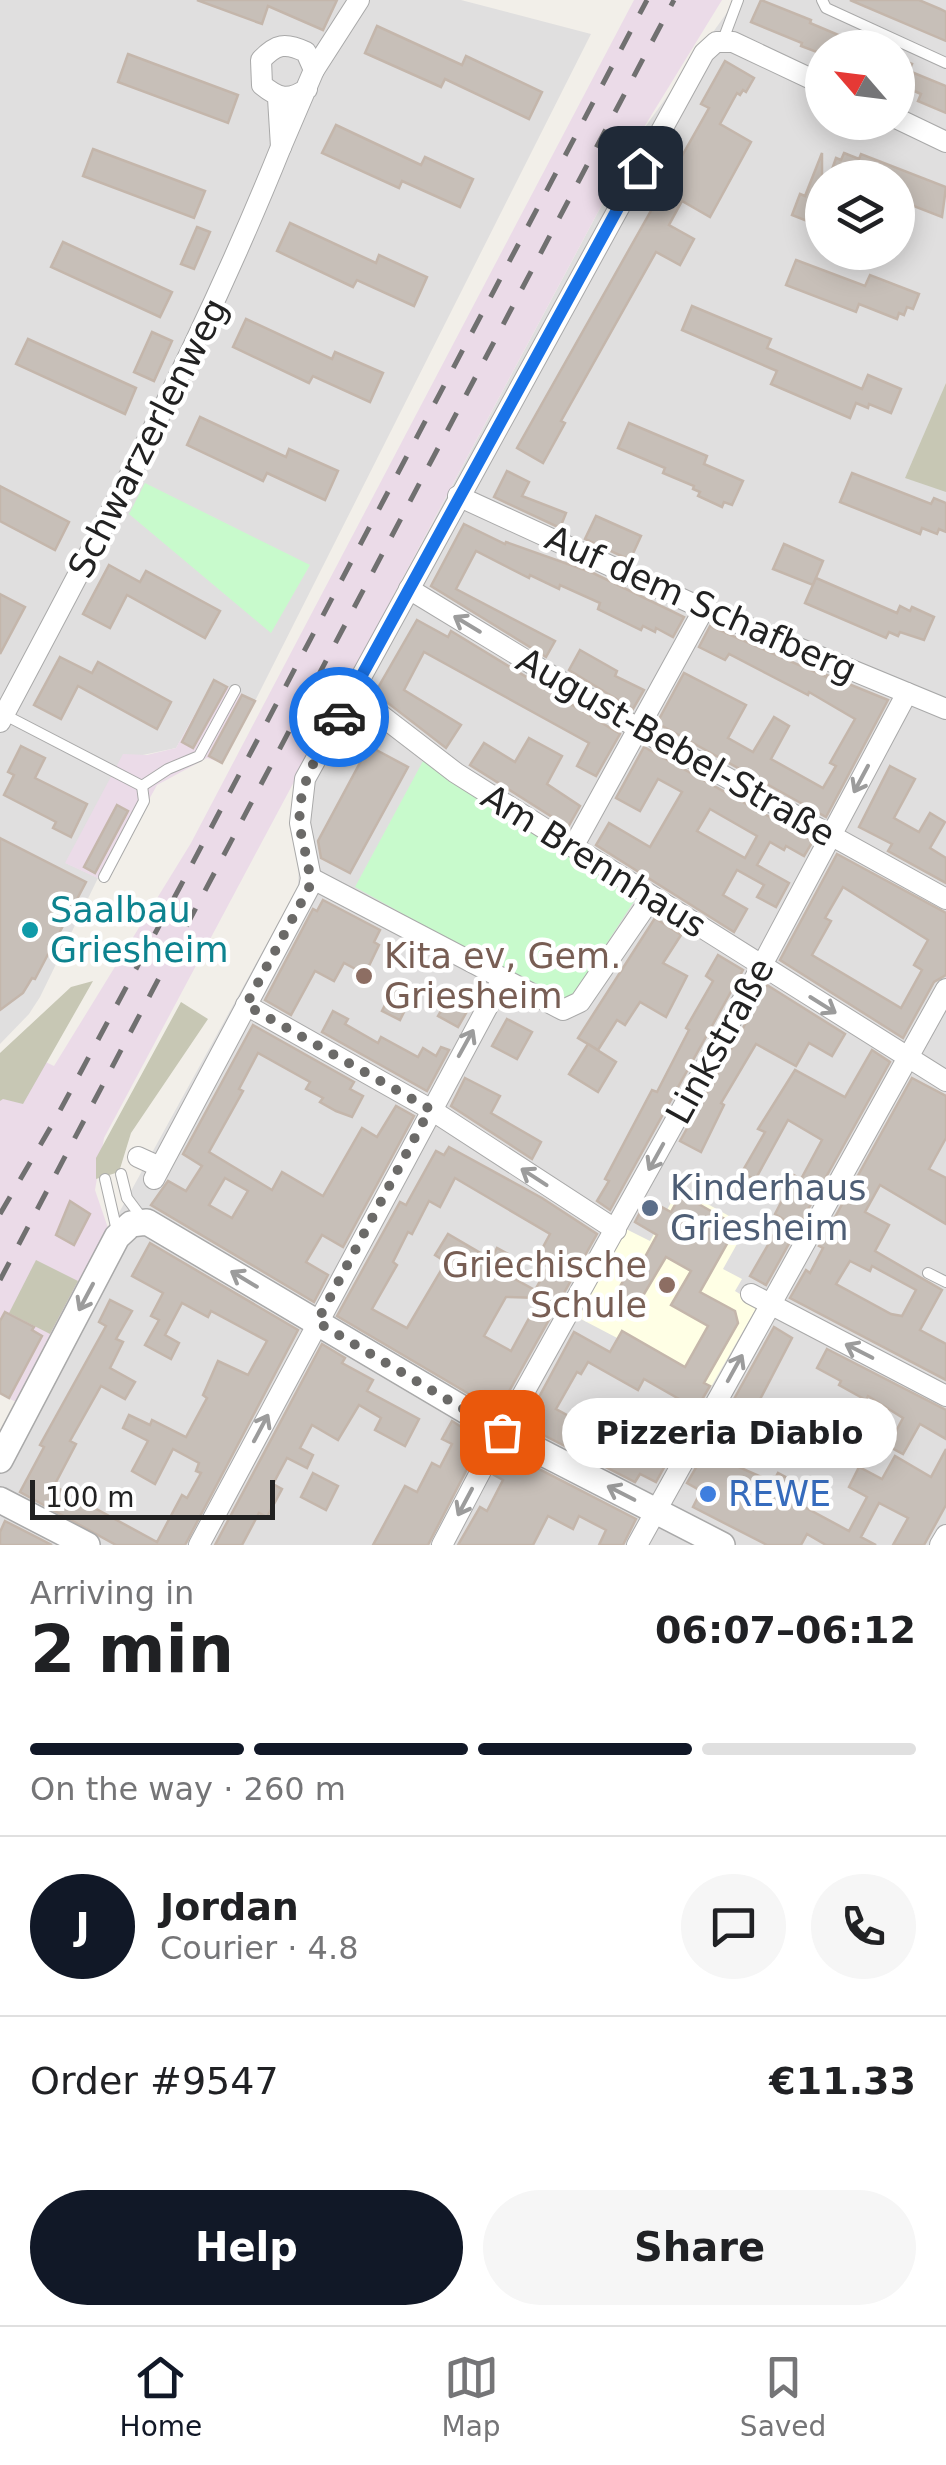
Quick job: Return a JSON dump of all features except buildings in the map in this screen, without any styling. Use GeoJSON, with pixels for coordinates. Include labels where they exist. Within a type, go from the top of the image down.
{"type":"FeatureCollection","features":[{"type":"Feature","properties":{"kind":"street","name":"Schwarzerlenweg"},"geometry":{"type":"LineString","coordinates":[[2,718],[126,488],[233,266],[310,80],[359,0]]}},
{"type":"Feature","properties":{"kind":"street"},"geometry":{"type":"LineString","coordinates":[[138,1157],[157,1173],[306,897],[311,878],[300,822],[304,779],[704,53],[723,40],[733,42],[805,76]]}},
{"type":"Feature","properties":{"kind":"street","name":"Schwarzerlenweg"},"geometry":{"type":"LineString","coordinates":[[281,146],[278,98],[262,85],[260,60],[273,47],[288,44],[306,52],[310,80]]}},
{"type":"Feature","properties":{"kind":"street"},"geometry":{"type":"LineString","coordinates":[[278,98],[292,98],[310,80]]}},
{"type":"Feature","properties":{"kind":"street"},"geometry":{"type":"LineString","coordinates":[[915,127],[946,142]]}},
{"type":"Feature","properties":{"kind":"street","name":"Auf dem Schafberg"},"geometry":{"type":"LineString","coordinates":[[458,496],[704,609],[946,709]]}},
{"type":"Feature","properties":{"kind":"street","name":"August-Bebel-Straße"},"geometry":{"type":"LineString","coordinates":[[410,589],[639,729],[946,899]]}},
{"type":"Feature","properties":{"kind":"street"},"geometry":{"type":"LineString","coordinates":[[572,847],[704,609]]}},
{"type":"Feature","properties":{"kind":"street","name":"Am Brennhaus"},"geometry":{"type":"LineString","coordinates":[[352,693],[456,773],[946,1081]]}},
{"type":"Feature","properties":{"kind":"street","name":"Linkstraße"},"geometry":{"type":"LineString","coordinates":[[442,1545],[761,967],[907,693]]}},
{"type":"Feature","properties":{"kind":"street"},"geometry":{"type":"LineString","coordinates":[[311,878],[556,1008],[575,1006],[652,897]]}},
{"type":"Feature","properties":{"kind":"street"},"geometry":{"type":"LineString","coordinates":[[200,1545],[502,978]]}},
{"type":"Feature","properties":{"kind":"street"},"geometry":{"type":"LineString","coordinates":[[637,1545],[946,989]]}},
{"type":"Feature","properties":{"kind":"street"},"geometry":{"type":"LineString","coordinates":[[246,1005],[430,1109],[616,1230]]}},
{"type":"Feature","properties":{"kind":"street"},"geometry":{"type":"LineString","coordinates":[[0,1460],[117,1238],[130,1224],[146,1222],[502,1432],[722,1545]]}},
{"type":"Feature","properties":{"kind":"street"},"geometry":{"type":"LineString","coordinates":[[751,1294],[946,1396]]}},
{"type":"Feature","properties":{"kind":"street"},"geometry":{"type":"LineString","coordinates":[[0,1500],[87,1545]]}},
{"type":"Feature","properties":{"kind":"street"},"geometry":{"type":"LineString","coordinates":[[940,1545],[946,1535]]}},
{"type":"Feature","properties":{"kind":"lane"},"geometry":{"type":"LineString","coordinates":[[723,40],[738,0]]}},
{"type":"Feature","properties":{"kind":"lane"},"geometry":{"type":"LineString","coordinates":[[822,0],[826,8],[946,63]]}},
{"type":"Feature","properties":{"kind":"lane"},"geometry":{"type":"LineString","coordinates":[[142,786],[199,756],[234,690]]}},
{"type":"Feature","properties":{"kind":"lane"},"geometry":{"type":"LineString","coordinates":[[2,718],[142,786]]}},
{"type":"Feature","properties":{"kind":"lane"},"geometry":{"type":"LineString","coordinates":[[104,877],[144,801],[142,786]]}},
{"type":"Feature","properties":{"kind":"lane"},"geometry":{"type":"LineString","coordinates":[[121,1174],[127,1198],[146,1222]]}},
{"type":"Feature","properties":{"kind":"lane"},"geometry":{"type":"LineString","coordinates":[[105,1179],[117,1238]]}},
{"type":"Feature","properties":{"kind":"lane"},"geometry":{"type":"LineString","coordinates":[[928,1272],[946,1282]]}},
{"type":"Feature","properties":{"kind":"shaded area"},"geometry":{"type":"Polygon","coordinates":[[[0,0],[461,0],[591,34],[255,701],[214,680],[176,748],[138,756],[66,863],[98,878],[40,997],[0,1044],[0,0]]]}},
{"type":"Feature","properties":{"kind":"shaded area"},"geometry":{"type":"Polygon","coordinates":[[[634,0],[722,0],[638,137],[104,1138],[95,1190],[109,1231],[18,1403],[0,1394],[0,1097],[25,1052],[54,1066],[191,843],[634,0]]]}},
{"type":"Feature","properties":{"kind":"shaded area"},"geometry":{"type":"Polygon","coordinates":[[[736,0],[946,0],[946,1545],[0,1545],[0,1437],[298,887],[303,766],[638,137],[736,0]]]}},
{"type":"Feature","properties":{"kind":"shaded area"},"geometry":{"type":"Polygon","coordinates":[[[946,383],[946,492],[905,478],[946,383]]]}},
{"type":"Feature","properties":{"kind":"shaded area"},"geometry":{"type":"Polygon","coordinates":[[[214,680],[255,701],[222,763],[207,758],[157,785],[104,881],[65,863],[123,754],[147,755],[176,748],[214,680]]]}},
{"type":"Feature","properties":{"kind":"shaded area"},"geometry":{"type":"Polygon","coordinates":[[[93,981],[23,1104],[0,1101],[0,1053],[71,987],[93,981]]]}},
{"type":"Feature","properties":{"kind":"shaded area"},"geometry":{"type":"Polygon","coordinates":[[[181,1002],[208,1019],[131,1133],[119,1172],[96,1179],[96,1158],[181,1002]]]}},
{"type":"Feature","properties":{"kind":"shaded area","name":"Griechische Schule"},"geometry":{"type":"Polygon","coordinates":[[[679,1188],[747,1226],[723,1269],[742,1279],[735,1291],[758,1305],[711,1387],[577,1317],[626,1229],[650,1241],[679,1188]]]}},
{"type":"Feature","properties":{"kind":"shaded area"},"geometry":{"type":"Polygon","coordinates":[[[36,1260],[78,1281],[50,1334],[9,1313],[36,1260]]]}},
{"type":"Feature","properties":{"kind":"green space"},"geometry":{"type":"Polygon","coordinates":[[[145,483],[310,565],[271,633],[129,514],[145,483]]]}},
{"type":"Feature","properties":{"kind":"green space"},"geometry":{"type":"Polygon","coordinates":[[[423,761],[636,898],[572,997],[557,1000],[355,887],[423,761]]]}},
{"type":"Feature","properties":{"kind":"railway"},"geometry":{"type":"LineString","coordinates":[[0,1214],[181,885],[647,0]]}},
{"type":"Feature","properties":{"kind":"railway"},"geometry":{"type":"LineString","coordinates":[[0,1280],[674,0]]}},
{"type":"Feature","properties":{"kind":"way so far"},"geometry":{"type":"LineString","coordinates":[[339,717],[304,779],[300,798],[309,888],[246,1005],[430,1109],[317,1322],[502,1432]]}},
{"type":"Feature","properties":{"kind":"place","name":"Saalbau Griesheim"},"geometry":{"type":"Point","coordinates":[30,930]}},
{"type":"Feature","properties":{"kind":"place","name":"Kita ev, Gem. Griesheim"},"geometry":{"type":"Point","coordinates":[364,976]}},
{"type":"Feature","properties":{"kind":"place","name":"Kinderhaus Griesheim"},"geometry":{"type":"Point","coordinates":[650,1208]}},
{"type":"Feature","properties":{"kind":"place","name":"Griechische Schule"},"geometry":{"type":"Point","coordinates":[667,1285]}},
{"type":"Feature","properties":{"kind":"place","name":"Pizzeria Diablo"},"geometry":{"type":"Point","coordinates":[502,1432]}},
{"type":"Feature","properties":{"kind":"place","name":"REWE"},"geometry":{"type":"Point","coordinates":[708,1494]}},
{"type":"Feature","properties":{"kind":"route"},"geometry":{"type":"LineString","coordinates":[[339,717],[640,168]]}}]}
